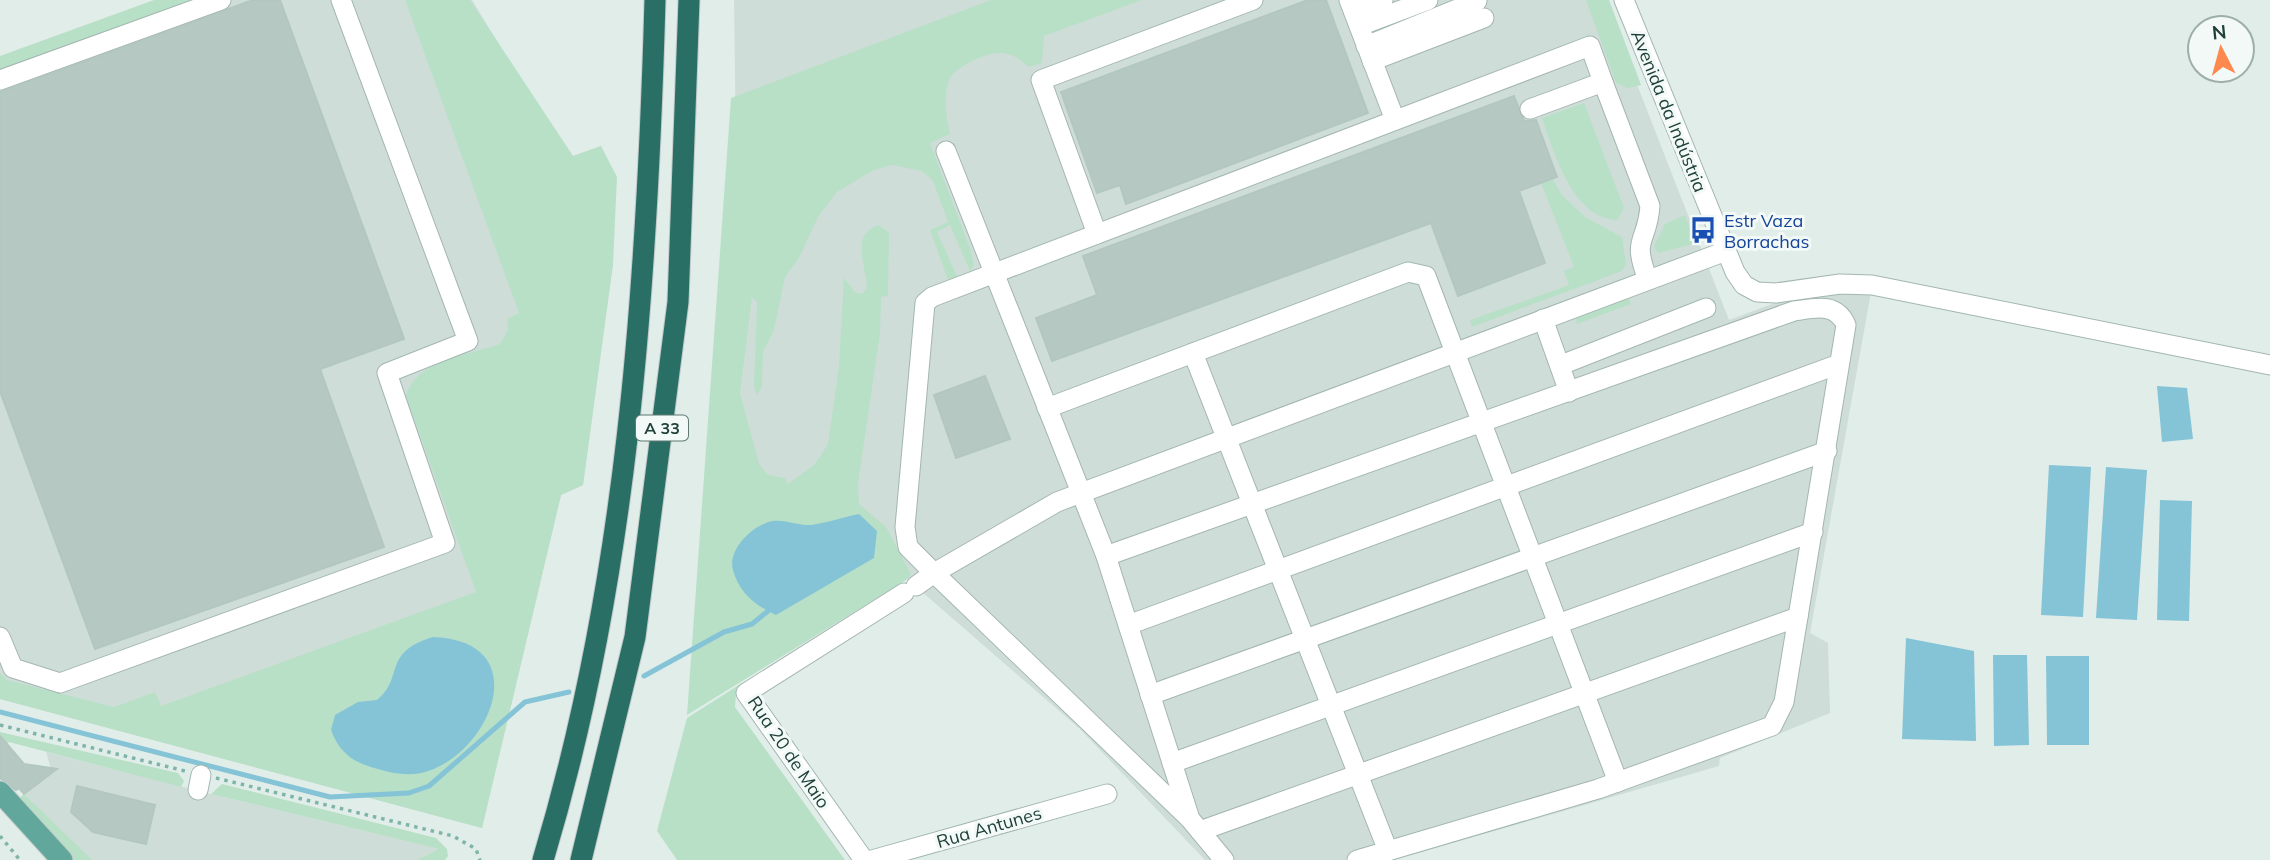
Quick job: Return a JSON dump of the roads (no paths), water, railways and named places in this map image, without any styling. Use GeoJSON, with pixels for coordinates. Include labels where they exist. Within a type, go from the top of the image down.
{"type":"FeatureCollection","features":[{"type":"Feature","properties":{"kind":"highway","name":"A 33"},"geometry":{"type":"LineString","coordinates":[[545,854],[581,715],[605,601],[632,380],[650,186],[655,0]]}},
{"type":"Feature","properties":{"kind":"highway","name":"A 33"},"geometry":{"type":"LineString","coordinates":[[582,855],[635,637],[674,329],[689,0]]}},
{"type":"Feature","properties":{"kind":"main road"},"geometry":{"type":"LineString","coordinates":[[0,792],[62,860]]}},
{"type":"Feature","properties":{"kind":"main road"},"geometry":{"type":"LineString","coordinates":[[0,806],[44,860]]}},
{"type":"Feature","properties":{"kind":"street"},"geometry":{"type":"LineString","coordinates":[[0,80],[221,0]]}},
{"type":"Feature","properties":{"kind":"street"},"geometry":{"type":"LineString","coordinates":[[0,637],[13,668],[60,683],[445,543],[387,373],[468,341],[341,0]]}},
{"type":"Feature","properties":{"kind":"street"},"geometry":{"type":"LineString","coordinates":[[1097,234],[1041,79],[1253,0]]}},
{"type":"Feature","properties":{"kind":"street"},"geometry":{"type":"LineString","coordinates":[[1354,12],[1383,0]]}},
{"type":"Feature","properties":{"kind":"street"},"geometry":{"type":"LineString","coordinates":[[1354,12],[1429,0]]}},
{"type":"Feature","properties":{"kind":"street","name":"Avenida da Indústria"},"geometry":{"type":"LineString","coordinates":[[1624,0],[1726,251],[1744,285],[1757,292],[1776,293],[1840,284],[1872,285],[2270,365]]}},
{"type":"Feature","properties":{"kind":"street"},"geometry":{"type":"LineString","coordinates":[[1369,54],[1480,9]]}},
{"type":"Feature","properties":{"kind":"street"},"geometry":{"type":"LineString","coordinates":[[1354,12],[1395,120]]}},
{"type":"Feature","properties":{"kind":"street"},"geometry":{"type":"LineString","coordinates":[[1224,860],[1195,825],[908,547],[905,527],[925,303],[932,297],[994,272],[1590,46],[1650,206],[1649,220],[1638,246],[1648,280]]}},
{"type":"Feature","properties":{"kind":"street"},"geometry":{"type":"LineString","coordinates":[[1530,110],[1603,82]]}},
{"type":"Feature","properties":{"kind":"street"},"geometry":{"type":"LineString","coordinates":[[946,151],[1106,556],[1172,763],[1195,825]]}},
{"type":"Feature","properties":{"kind":"street"},"geometry":{"type":"LineString","coordinates":[[934,573],[1057,502],[1726,251]]}},
{"type":"Feature","properties":{"kind":"street"},"geometry":{"type":"LineString","coordinates":[[1047,408],[1408,272],[1426,276],[1484,421],[1531,558],[1618,782]]}},
{"type":"Feature","properties":{"kind":"street"},"geometry":{"type":"LineString","coordinates":[[1106,556],[1794,311],[1818,307],[1835,311],[1846,325],[1827,451],[1784,702],[1772,726],[1618,782],[1357,860]]}},
{"type":"Feature","properties":{"kind":"street"},"geometry":{"type":"LineString","coordinates":[[1561,365],[1706,308]]}},
{"type":"Feature","properties":{"kind":"street"},"geometry":{"type":"LineString","coordinates":[[1543,319],[1569,392]]}},
{"type":"Feature","properties":{"kind":"street"},"geometry":{"type":"LineString","coordinates":[[1193,353],[1388,851]]}},
{"type":"Feature","properties":{"kind":"street"},"geometry":{"type":"LineString","coordinates":[[1128,625],[1839,363]]}},
{"type":"Feature","properties":{"kind":"street"},"geometry":{"type":"LineString","coordinates":[[1150,695],[1827,451]]}},
{"type":"Feature","properties":{"kind":"street"},"geometry":{"type":"LineString","coordinates":[[1172,763],[1813,532]]}},
{"type":"Feature","properties":{"kind":"street","name":"Rua 20 de Maio"},"geometry":{"type":"LineString","coordinates":[[864,860],[746,693],[934,573]]}},
{"type":"Feature","properties":{"kind":"street"},"geometry":{"type":"LineString","coordinates":[[1195,825],[1358,775],[1798,617]]}},
{"type":"Feature","properties":{"kind":"street","name":"Rua Antunes"},"geometry":{"type":"LineString","coordinates":[[872,860],[1107,794]]}},
{"type":"Feature","properties":{"kind":"water"},"geometry":{"type":"Polygon","coordinates":[[[2157,386],[2187,388],[2193,439],[2162,442],[2157,386]]]}},
{"type":"Feature","properties":{"kind":"water"},"geometry":{"type":"Polygon","coordinates":[[[2049,465],[2091,467],[2083,617],[2041,615],[2049,465]]]}},
{"type":"Feature","properties":{"kind":"water"},"geometry":{"type":"Polygon","coordinates":[[[2106,467],[2147,470],[2137,620],[2096,618],[2106,467]]]}},
{"type":"Feature","properties":{"kind":"water"},"geometry":{"type":"Polygon","coordinates":[[[2160,500],[2192,501],[2189,621],[2157,620],[2160,500]]]}},
{"type":"Feature","properties":{"kind":"water"},"geometry":{"type":"Polygon","coordinates":[[[859,514],[877,531],[874,558],[776,615],[755,603],[739,585],[733,570],[734,554],[750,532],[758,527],[773,521],[811,525],[859,514]]]}},
{"type":"Feature","properties":{"kind":"water"},"geometry":{"type":"Polygon","coordinates":[[[433,637],[466,643],[485,658],[494,678],[492,701],[483,724],[466,746],[445,763],[421,773],[394,773],[369,767],[349,756],[331,730],[335,715],[358,702],[377,700],[390,683],[406,650],[433,637]]]}},
{"type":"Feature","properties":{"kind":"water"},"geometry":{"type":"Polygon","coordinates":[[[1906,638],[1974,651],[1976,741],[1902,739],[1906,638]]]}},
{"type":"Feature","properties":{"kind":"water"},"geometry":{"type":"Polygon","coordinates":[[[1993,655],[2027,655],[2029,745],[1994,746],[1993,655]]]}},
{"type":"Feature","properties":{"kind":"water"},"geometry":{"type":"Polygon","coordinates":[[[2046,656],[2089,656],[2089,745],[2047,745],[2046,656]]]}},
{"type":"Feature","properties":{"kind":"waterway"},"geometry":{"type":"LineString","coordinates":[[644,676],[724,632],[752,624],[768,611]]}},
{"type":"Feature","properties":{"kind":"waterway"},"geometry":{"type":"LineString","coordinates":[[0,712],[330,797],[409,793],[429,786],[525,702],[569,692]]}},
{"type":"Feature","properties":{"kind":"place","name":"Estr Vaza Borrachas"},"geometry":{"type":"Point","coordinates":[1703,230]}}]}
